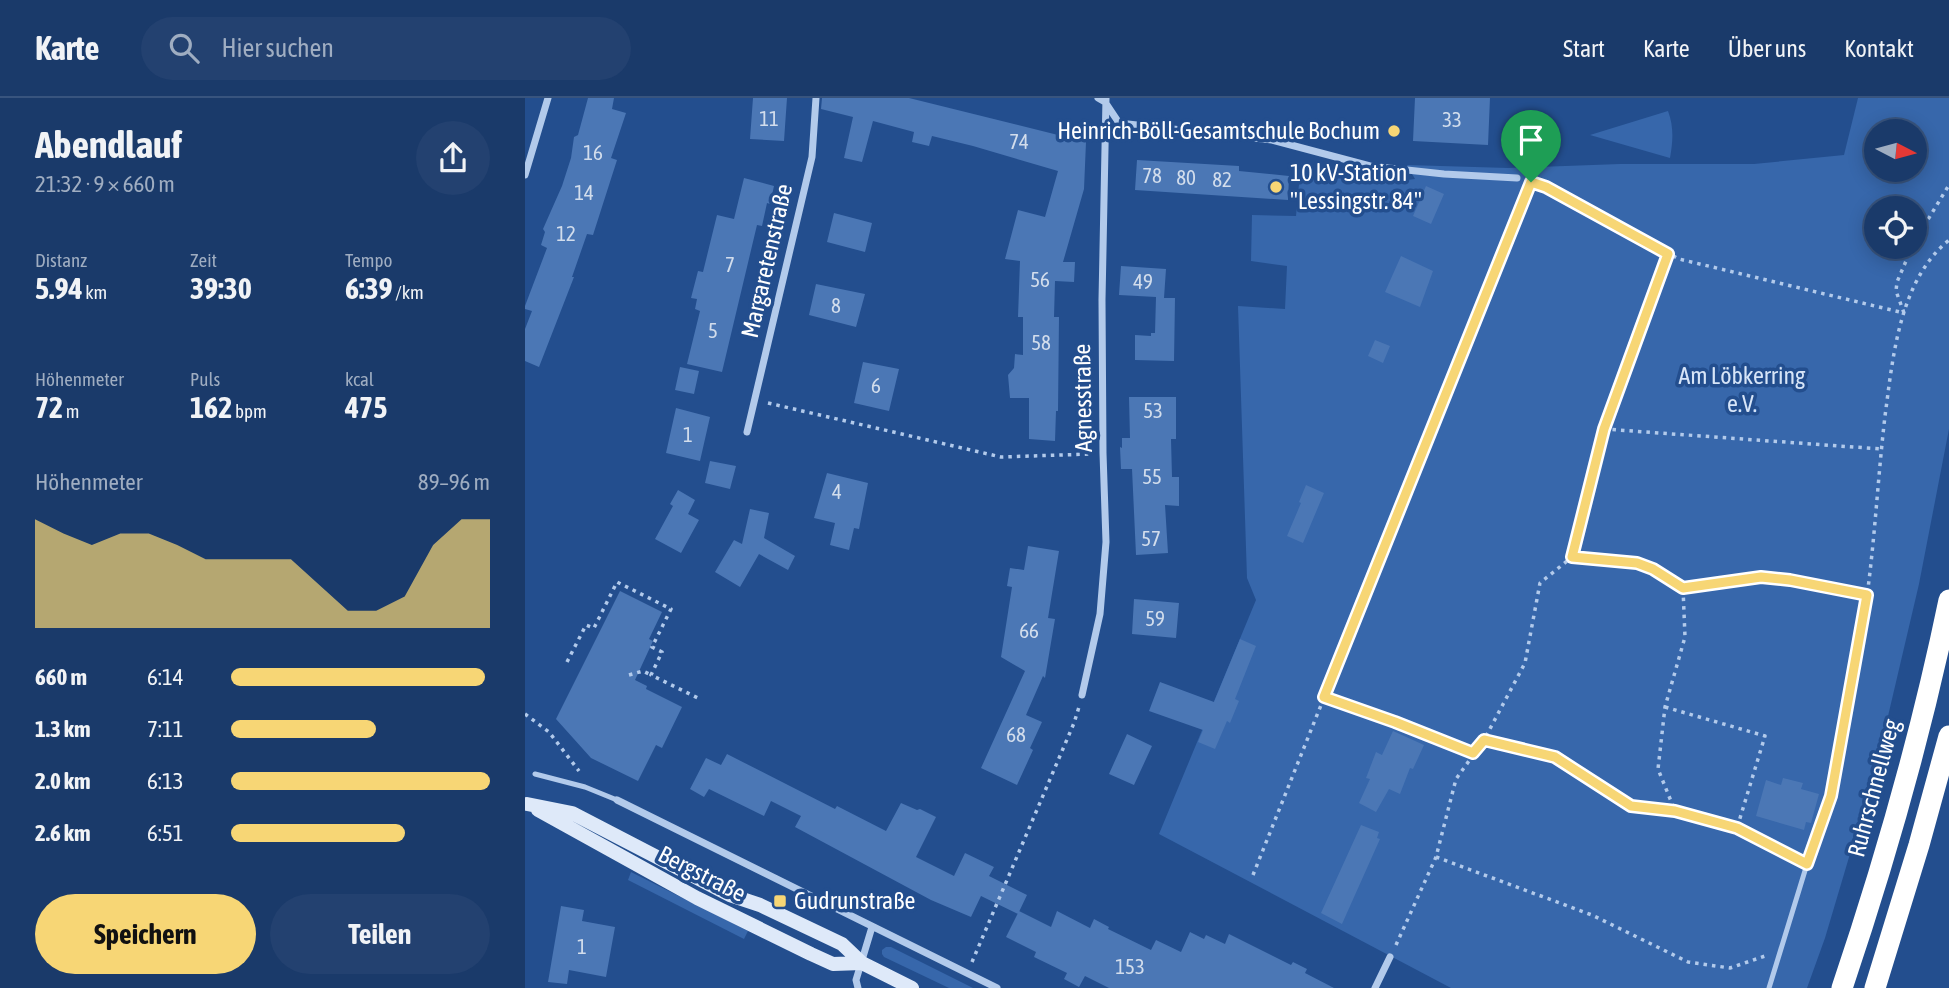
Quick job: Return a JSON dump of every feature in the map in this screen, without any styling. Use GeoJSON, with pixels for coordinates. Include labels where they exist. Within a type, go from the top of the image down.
{"type":"FeatureCollection","features":[{"type":"Feature","properties":{"kind":"highway","name":"Ruhrschnellweg"},"geometry":{"type":"LineString","coordinates":[[1842,988],[1863,927],[1903,788],[1949,600]]}},
{"type":"Feature","properties":{"kind":"highway"},"geometry":{"type":"LineString","coordinates":[[1875,988],[1916,856],[1949,736]]}},
{"type":"Feature","properties":{"kind":"street"},"geometry":{"type":"LineString","coordinates":[[525,175],[548,98]]}},
{"type":"Feature","properties":{"kind":"street","name":"Margaretenstraße"},"geometry":{"type":"LineString","coordinates":[[747,432],[811,157],[816,98]]}},
{"type":"Feature","properties":{"kind":"street"},"geometry":{"type":"LineString","coordinates":[[1103,99],[1119,123],[1272,140],[1370,166],[1517,178]]}},
{"type":"Feature","properties":{"kind":"street","name":"Agnesstraße"},"geometry":{"type":"LineString","coordinates":[[1082,695],[1100,614],[1106,542],[1101,300],[1103,99]]}},
{"type":"Feature","properties":{"kind":"street","name":"Bergstraße"},"geometry":{"type":"LineString","coordinates":[[617,800],[997,988]]}},
{"type":"Feature","properties":{"kind":"street","name":"Bergstraße"},"geometry":{"type":"LineString","coordinates":[[526,805],[685,892],[811,954],[834,964],[862,963]]}},
{"type":"Feature","properties":{"kind":"street","name":"Bergstraße"},"geometry":{"type":"LineString","coordinates":[[526,805],[572,813],[730,895],[760,905],[842,944],[862,963],[912,988]]}},
{"type":"Feature","properties":{"kind":"street"},"geometry":{"type":"LineString","coordinates":[[858,988],[856,980],[872,927]]}},
{"type":"Feature","properties":{"kind":"street"},"geometry":{"type":"LineString","coordinates":[[1375,988],[1390,957]]}},
{"type":"Feature","properties":{"kind":"lane"},"geometry":{"type":"LineString","coordinates":[[535,774],[585,787],[617,800]]}},
{"type":"Feature","properties":{"kind":"lane"},"geometry":{"type":"LineString","coordinates":[[1769,988],[1815,838]]}},
{"type":"Feature","properties":{"kind":"path"},"geometry":{"type":"LineString","coordinates":[[1252,875],[1531,182],[1546,187],[1679,259],[1904,313]]}},
{"type":"Feature","properties":{"kind":"path"},"geometry":{"type":"LineString","coordinates":[[1927,221],[1949,185]]}},
{"type":"Feature","properties":{"kind":"path"},"geometry":{"type":"LineString","coordinates":[[1815,838],[1831,796],[1867,595],[1892,366],[1904,313],[1920,275],[1949,240]]}},
{"type":"Feature","properties":{"kind":"path"},"geometry":{"type":"LineString","coordinates":[[1390,957],[1436,857],[1456,779],[1484,740],[1525,663],[1540,583],[1572,557],[1604,429],[1668,254]]}},
{"type":"Feature","properties":{"kind":"path"},"geometry":{"type":"LineString","coordinates":[[1904,313],[1896,291],[1907,259]]}},
{"type":"Feature","properties":{"kind":"path"},"geometry":{"type":"LineString","coordinates":[[754,400],[1001,457],[1103,453]]}},
{"type":"Feature","properties":{"kind":"path"},"geometry":{"type":"LineString","coordinates":[[1604,429],[1881,449]]}},
{"type":"Feature","properties":{"kind":"path"},"geometry":{"type":"LineString","coordinates":[[1572,557],[1637,563],[1653,569],[1683,588],[1761,577],[1867,595]]}},
{"type":"Feature","properties":{"kind":"path"},"geometry":{"type":"LineString","coordinates":[[568,662],[586,625],[594,628],[617,582],[671,610],[652,647],[662,652],[651,675]]}},
{"type":"Feature","properties":{"kind":"path"},"geometry":{"type":"LineString","coordinates":[[1675,811],[1658,769],[1665,707],[1685,637],[1683,588]]}},
{"type":"Feature","properties":{"kind":"path"},"geometry":{"type":"LineString","coordinates":[[629,675],[643,671],[698,698]]}},
{"type":"Feature","properties":{"kind":"path"},"geometry":{"type":"LineString","coordinates":[[967,974],[1069,736],[1082,695]]}},
{"type":"Feature","properties":{"kind":"path"},"geometry":{"type":"LineString","coordinates":[[1324,697],[1473,753]]}},
{"type":"Feature","properties":{"kind":"path"},"geometry":{"type":"LineString","coordinates":[[1665,707],[1765,736],[1737,828]]}},
{"type":"Feature","properties":{"kind":"path"},"geometry":{"type":"LineString","coordinates":[[525,713],[549,732],[568,757]]}},
{"type":"Feature","properties":{"kind":"path"},"geometry":{"type":"LineString","coordinates":[[1484,740],[1555,757],[1631,806],[1675,811],[1737,828],[1807,864]]}},
{"type":"Feature","properties":{"kind":"path"},"geometry":{"type":"LineString","coordinates":[[1436,857],[1592,915],[1688,962],[1730,968],[1780,951]]}},
{"type":"Feature","properties":{"kind":"green space","name":"Am Löbkerring e.V."},"geometry":{"type":"Polygon","coordinates":[[[1858,98],[1949,98],[1949,429],[1919,584],[1877,763],[1825,938],[1807,988],[1451,988],[1159,834],[1256,600],[1247,578],[1238,306],[1285,309],[1287,266],[1251,261],[1252,215],[1296,216],[1301,163],[1392,182],[1415,179],[1407,165],[1508,168],[1620,164],[1754,164],[1844,155],[1858,98]]]}},
{"type":"Feature","properties":{"kind":"green space"},"geometry":{"type":"Polygon","coordinates":[[[1668,111],[1672,134],[1670,158],[1590,135],[1668,111]]]}},
{"type":"Feature","properties":{"kind":"green space"},"geometry":{"type":"Polygon","coordinates":[[[631,872],[748,931],[744,939],[628,880],[631,872]]]}},
{"type":"Feature","properties":{"kind":"green space"},"geometry":{"type":"Polygon","coordinates":[[[891,947],[973,988],[949,988],[884,957],[882,950],[891,947]]]}},
{"type":"Feature","properties":{"kind":"building"},"geometry":{"type":"Polygon","coordinates":[[[588,98],[614,98],[612,109],[626,113],[611,158],[617,160],[593,235],[587,234],[574,277],[539,367],[525,361],[525,329],[532,311],[525,309],[525,306],[547,248],[541,245],[545,232],[543,229],[562,186],[574,137],[578,135],[588,98]]]}},
{"type":"Feature","properties":{"kind":"building"},"geometry":{"type":"Polygon","coordinates":[[[753,98],[787,98],[784,141],[750,139],[753,98]]]}},
{"type":"Feature","properties":{"kind":"building"},"geometry":{"type":"Polygon","coordinates":[[[822,98],[909,98],[1086,142],[1084,189],[1063,262],[1075,262],[1074,282],[1055,281],[1054,317],[1059,317],[1055,441],[1029,439],[1029,398],[1010,398],[1008,375],[1014,368],[1015,354],[1023,355],[1023,317],[1018,317],[1020,261],[1005,259],[1018,210],[1045,217],[1058,171],[932,136],[929,146],[912,142],[914,132],[873,121],[862,162],[844,158],[853,117],[821,109],[822,98]]]}},
{"type":"Feature","properties":{"kind":"building"},"geometry":{"type":"Polygon","coordinates":[[[1415,98],[1490,98],[1488,145],[1413,141],[1415,98]]]}},
{"type":"Feature","properties":{"kind":"building"},"geometry":{"type":"Polygon","coordinates":[[[1137,160],[1239,166],[1239,171],[1289,176],[1288,200],[1135,190],[1137,160]]]}},
{"type":"Feature","properties":{"kind":"building"},"geometry":{"type":"Polygon","coordinates":[[[744,178],[774,186],[762,226],[757,225],[722,372],[687,364],[700,311],[695,309],[697,299],[691,298],[698,271],[703,272],[717,215],[734,219],[744,178]]]}},
{"type":"Feature","properties":{"kind":"building"},"geometry":{"type":"Polygon","coordinates":[[[1426,186],[1444,194],[1431,224],[1413,216],[1426,186]]]}},
{"type":"Feature","properties":{"kind":"building"},"geometry":{"type":"Polygon","coordinates":[[[834,213],[872,223],[865,252],[827,242],[834,213]]]}},
{"type":"Feature","properties":{"kind":"building"},"geometry":{"type":"Polygon","coordinates":[[[1401,256],[1433,271],[1420,307],[1385,292],[1401,256]]]}},
{"type":"Feature","properties":{"kind":"building"},"geometry":{"type":"Polygon","coordinates":[[[1121,266],[1166,269],[1164,298],[1175,298],[1174,361],[1135,360],[1135,335],[1151,336],[1151,333],[1155,333],[1156,297],[1119,295],[1121,266]]]}},
{"type":"Feature","properties":{"kind":"building"},"geometry":{"type":"Polygon","coordinates":[[[816,284],[865,294],[856,327],[809,315],[816,284]]]}},
{"type":"Feature","properties":{"kind":"building"},"geometry":{"type":"Polygon","coordinates":[[[1375,340],[1390,346],[1383,363],[1368,356],[1375,340]]]}},
{"type":"Feature","properties":{"kind":"building"},"geometry":{"type":"Polygon","coordinates":[[[863,362],[899,369],[889,411],[854,403],[863,362]]]}},
{"type":"Feature","properties":{"kind":"building"},"geometry":{"type":"Polygon","coordinates":[[[680,367],[699,371],[694,394],[675,390],[680,367]]]}},
{"type":"Feature","properties":{"kind":"building"},"geometry":{"type":"Polygon","coordinates":[[[1129,397],[1176,397],[1176,439],[1171,439],[1172,477],[1179,477],[1179,506],[1165,505],[1168,553],[1136,555],[1132,469],[1121,469],[1120,447],[1122,448],[1122,438],[1130,438],[1129,397]]]}},
{"type":"Feature","properties":{"kind":"building"},"geometry":{"type":"Polygon","coordinates":[[[676,408],[710,417],[700,461],[666,453],[676,408]]]}},
{"type":"Feature","properties":{"kind":"building"},"geometry":{"type":"Polygon","coordinates":[[[710,461],[736,466],[730,489],[705,483],[710,461]]]}},
{"type":"Feature","properties":{"kind":"building"},"geometry":{"type":"Polygon","coordinates":[[[827,473],[868,483],[859,529],[854,528],[849,550],[830,545],[835,523],[814,518],[827,473]]]}},
{"type":"Feature","properties":{"kind":"building"},"geometry":{"type":"Polygon","coordinates":[[[1306,485],[1324,493],[1303,543],[1287,536],[1306,485]]]}},
{"type":"Feature","properties":{"kind":"building"},"geometry":{"type":"Polygon","coordinates":[[[678,490],[695,500],[688,514],[699,520],[681,553],[655,539],[673,506],[670,504],[678,490]]]}},
{"type":"Feature","properties":{"kind":"building"},"geometry":{"type":"Polygon","coordinates":[[[750,509],[769,513],[764,538],[795,556],[788,570],[759,554],[740,587],[715,572],[734,540],[742,544],[750,509]]]}},
{"type":"Feature","properties":{"kind":"building"},"geometry":{"type":"Polygon","coordinates":[[[1028,546],[1059,551],[1048,618],[1055,619],[1045,678],[1043,676],[1026,715],[1042,722],[1017,785],[981,768],[1025,671],[1001,657],[1012,587],[1007,586],[1010,568],[1024,570],[1028,546]]]}},
{"type":"Feature","properties":{"kind":"building"},"geometry":{"type":"Polygon","coordinates":[[[620,591],[662,612],[649,639],[653,641],[635,680],[647,686],[646,689],[682,707],[662,748],[656,745],[638,781],[591,758],[556,719],[620,591]]]}},
{"type":"Feature","properties":{"kind":"building"},"geometry":{"type":"Polygon","coordinates":[[[1134,599],[1179,603],[1176,638],[1132,634],[1134,599]]]}},
{"type":"Feature","properties":{"kind":"building"},"geometry":{"type":"Polygon","coordinates":[[[1240,639],[1256,646],[1235,699],[1239,701],[1215,749],[1198,742],[1203,730],[1149,711],[1160,682],[1214,702],[1240,639]]]}},
{"type":"Feature","properties":{"kind":"building"},"geometry":{"type":"Polygon","coordinates":[[[1393,731],[1424,745],[1413,769],[1410,768],[1400,794],[1389,789],[1376,812],[1359,803],[1370,779],[1366,778],[1376,752],[1382,755],[1393,731]]]}},
{"type":"Feature","properties":{"kind":"building"},"geometry":{"type":"Polygon","coordinates":[[[1127,734],[1152,746],[1134,785],[1109,774],[1127,734]]]}},
{"type":"Feature","properties":{"kind":"building"},"geometry":{"type":"Polygon","coordinates":[[[727,754],[835,809],[837,806],[886,831],[901,803],[936,817],[916,857],[954,876],[965,853],[994,867],[989,876],[1027,895],[1018,914],[981,896],[971,917],[931,900],[795,827],[801,816],[771,801],[764,816],[709,789],[704,797],[690,789],[706,758],[721,765],[727,754]]]}},
{"type":"Feature","properties":{"kind":"building"},"geometry":{"type":"Polygon","coordinates":[[[1783,778],[1803,783],[1801,789],[1819,794],[1811,823],[1806,822],[1804,830],[1756,816],[1766,780],[1781,785],[1783,778]]]}},
{"type":"Feature","properties":{"kind":"building"},"geometry":{"type":"Polygon","coordinates":[[[1361,825],[1379,832],[1377,838],[1380,839],[1342,924],[1321,913],[1361,825]]]}},
{"type":"Feature","properties":{"kind":"building"},"geometry":{"type":"Polygon","coordinates":[[[561,906],[584,910],[582,921],[615,927],[606,977],[569,970],[567,984],[548,982],[561,906]]]}},
{"type":"Feature","properties":{"kind":"building"},"geometry":{"type":"Polygon","coordinates":[[[1019,911],[1051,927],[1057,911],[1090,928],[1094,919],[1151,950],[1156,940],[1181,952],[1190,932],[1204,939],[1206,935],[1225,944],[1229,934],[1291,965],[1293,962],[1307,969],[1305,973],[1334,988],[1109,988],[1085,976],[1079,987],[1064,979],[1067,973],[1034,957],[1036,952],[1006,937],[1019,911]]]}},
{"type":"Feature","properties":{"kind":"place","name":"Heinrich-Böll-Gesamtschule Bochum"},"geometry":{"type":"Point","coordinates":[1394,131]}},
{"type":"Feature","properties":{"kind":"place","name":"10 kV-Station \"Lessingstr. 84\""},"geometry":{"type":"Point","coordinates":[1276,187]}},
{"type":"Feature","properties":{"kind":"place","name":"Gudrunstraße"},"geometry":{"type":"Point","coordinates":[780,901]}},
{"type":"Feature","properties":{"kind":"route"},"geometry":{"type":"LineString","coordinates":[[1531,182],[1546,187],[1668,254],[1604,429],[1572,557],[1637,563],[1653,569],[1683,588],[1761,577],[1835,587],[1867,595],[1831,796],[1807,864],[1737,828],[1675,811],[1631,806],[1555,757],[1484,740],[1473,753],[1324,697],[1531,182]]}}]}
